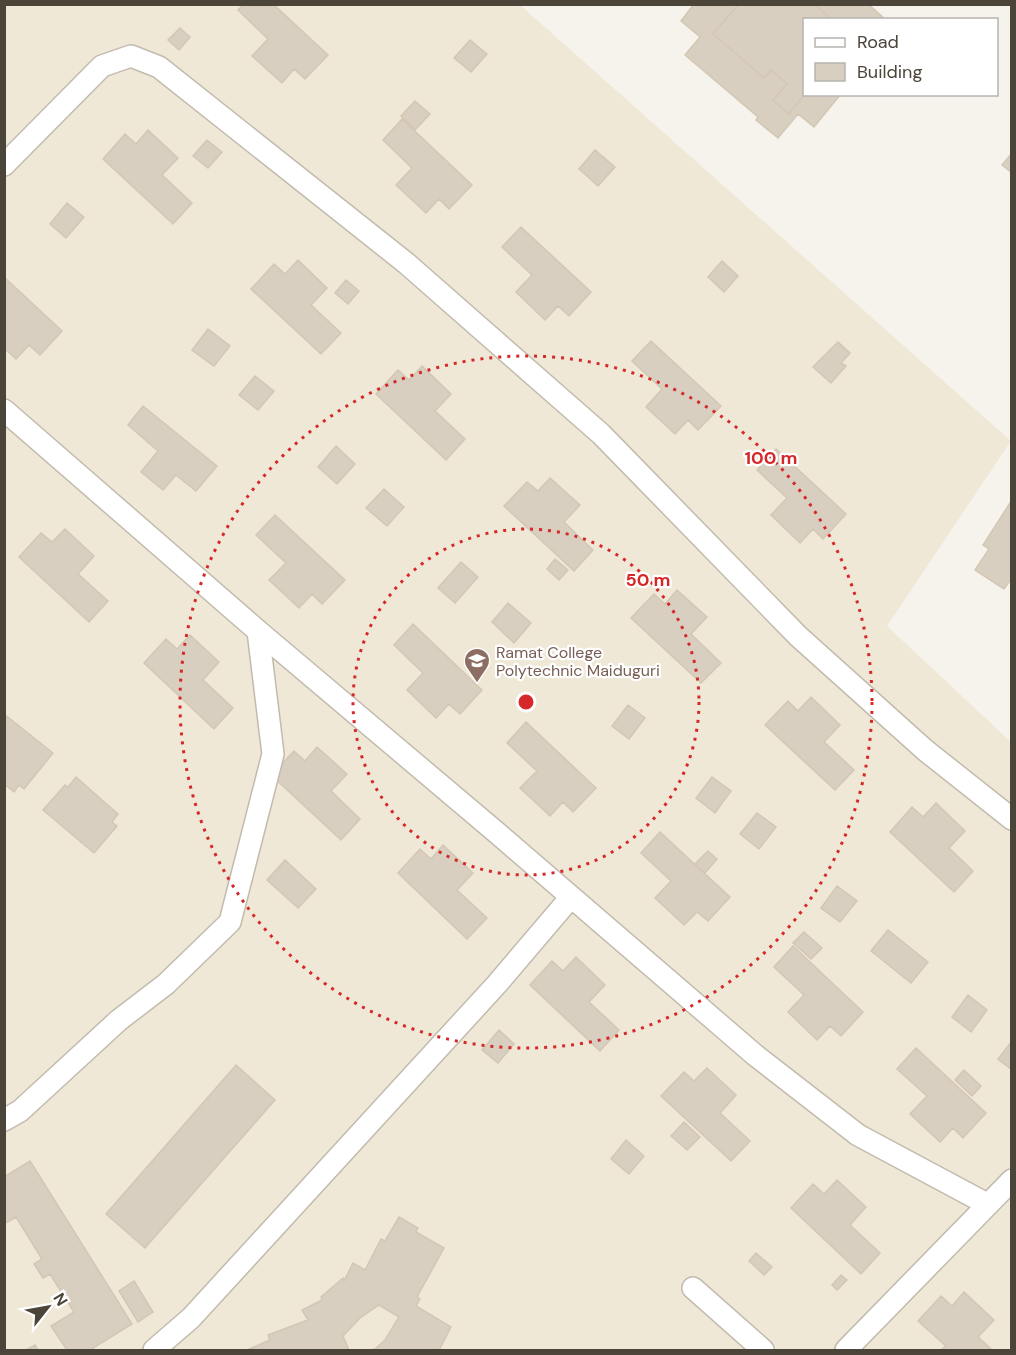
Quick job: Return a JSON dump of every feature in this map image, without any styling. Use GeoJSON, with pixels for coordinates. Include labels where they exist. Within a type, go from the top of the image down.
{"type":"FeatureCollection","features":[{"type":"Feature","properties":{"kind":"street"},"geometry":{"type":"LineString","coordinates":[[4,165],[102,66],[131,56],[159,67],[405,263],[601,434],[798,636],[925,750],[1011,819]]}},
{"type":"Feature","properties":{"kind":"street"},"geometry":{"type":"LineString","coordinates":[[4,410],[258,631],[755,1055],[858,1135],[987,1204]]}},
{"type":"Feature","properties":{"kind":"street"},"geometry":{"type":"LineString","coordinates":[[4,1120],[20,1111],[119,1020],[166,984],[230,922],[273,754],[258,631]]}},
{"type":"Feature","properties":{"kind":"street"},"geometry":{"type":"LineString","coordinates":[[154,1350],[190,1318],[496,984],[571,897]]}},
{"type":"Feature","properties":{"kind":"street"},"geometry":{"type":"LineString","coordinates":[[846,1350],[1011,1180]]}},
{"type":"Feature","properties":{"kind":"street"},"geometry":{"type":"LineString","coordinates":[[693,1288],[763,1350]]}},
{"type":"Feature","properties":{"kind":"shaded area","name":"Ramat College Polytechnic Maiduguri"},"geometry":{"type":"Polygon","coordinates":[[[5,5],[520,5],[1011,441],[887,626],[1011,742],[1011,1350],[5,1350],[5,5]]]}},
{"type":"Feature","properties":{"kind":"building"},"geometry":{"type":"Polygon","coordinates":[[[244,4],[273,4],[328,55],[305,79],[294,69],[282,83],[252,56],[268,39],[238,10],[244,4]]]}},
{"type":"Feature","properties":{"kind":"building"},"geometry":{"type":"Polygon","coordinates":[[[694,4],[739,4],[713,34],[764,78],[771,70],[787,84],[773,100],[789,114],[803,96],[839,96],[814,127],[798,114],[778,138],[756,120],[758,117],[685,55],[700,37],[681,21],[694,4]]]}},
{"type":"Feature","properties":{"kind":"building"},"geometry":{"type":"Polygon","coordinates":[[[739,4],[815,4],[830,18],[803,18],[803,96],[789,114],[773,100],[787,84],[771,70],[764,78],[713,34],[739,4]]]}},
{"type":"Feature","properties":{"kind":"building"},"geometry":{"type":"Polygon","coordinates":[[[815,4],[868,4],[884,18],[830,18],[815,4]]]}},
{"type":"Feature","properties":{"kind":"building"},"geometry":{"type":"Polygon","coordinates":[[[180,28],[190,37],[179,50],[168,40],[180,28]]]}},
{"type":"Feature","properties":{"kind":"building"},"geometry":{"type":"Polygon","coordinates":[[[470,40],[487,54],[471,72],[454,58],[470,40]]]}},
{"type":"Feature","properties":{"kind":"building"},"geometry":{"type":"Polygon","coordinates":[[[415,101],[430,114],[415,130],[401,116],[415,101]]]}},
{"type":"Feature","properties":{"kind":"building"},"geometry":{"type":"Polygon","coordinates":[[[402,119],[472,185],[449,209],[439,199],[426,213],[396,185],[412,168],[383,140],[402,119]]]}},
{"type":"Feature","properties":{"kind":"building"},"geometry":{"type":"Polygon","coordinates":[[[148,130],[178,158],[162,175],[192,203],[173,224],[103,159],[125,134],[136,144],[148,130]]]}},
{"type":"Feature","properties":{"kind":"building"},"geometry":{"type":"Polygon","coordinates":[[[207,140],[222,152],[208,168],[193,156],[207,140]]]}},
{"type":"Feature","properties":{"kind":"building"},"geometry":{"type":"Polygon","coordinates":[[[595,150],[615,167],[598,186],[579,169],[595,150]]]}},
{"type":"Feature","properties":{"kind":"building"},"geometry":{"type":"Polygon","coordinates":[[[1012,153],[1012,173],[1002,165],[1012,153]]]}},
{"type":"Feature","properties":{"kind":"building"},"geometry":{"type":"Polygon","coordinates":[[[67,203],[84,217],[66,238],[50,224],[67,203]]]}},
{"type":"Feature","properties":{"kind":"building"},"geometry":{"type":"Polygon","coordinates":[[[521,227],[591,292],[569,316],[558,306],[545,320],[516,292],[532,275],[502,247],[521,227]]]}},
{"type":"Feature","properties":{"kind":"building"},"geometry":{"type":"Polygon","coordinates":[[[298,260],[327,288],[311,305],[341,333],[321,354],[251,289],[274,264],[285,274],[298,260]]]}},
{"type":"Feature","properties":{"kind":"building"},"geometry":{"type":"Polygon","coordinates":[[[722,261],[738,276],[724,292],[708,277],[722,261]]]}},
{"type":"Feature","properties":{"kind":"building"},"geometry":{"type":"Polygon","coordinates":[[[4,277],[62,331],[40,355],[29,345],[16,359],[4,348],[4,277]]]}},
{"type":"Feature","properties":{"kind":"building"},"geometry":{"type":"Polygon","coordinates":[[[346,280],[359,291],[348,304],[335,293],[346,280]]]}},
{"type":"Feature","properties":{"kind":"building"},"geometry":{"type":"Polygon","coordinates":[[[208,329],[230,346],[214,366],[192,350],[208,329]]]}},
{"type":"Feature","properties":{"kind":"building"},"geometry":{"type":"Polygon","coordinates":[[[651,341],[721,406],[698,430],[688,420],[675,434],[646,407],[662,389],[632,361],[651,341]]]}},
{"type":"Feature","properties":{"kind":"building"},"geometry":{"type":"Polygon","coordinates":[[[838,342],[850,353],[841,363],[846,366],[831,383],[813,367],[838,342]]]}},
{"type":"Feature","properties":{"kind":"building"},"geometry":{"type":"Polygon","coordinates":[[[422,366],[451,394],[435,411],[465,439],[446,460],[376,394],[398,370],[409,380],[422,366]]]}},
{"type":"Feature","properties":{"kind":"building"},"geometry":{"type":"Polygon","coordinates":[[[255,376],[274,391],[258,410],[239,395],[255,376]]]}},
{"type":"Feature","properties":{"kind":"building"},"geometry":{"type":"Polygon","coordinates":[[[143,406],[217,466],[196,491],[176,475],[163,490],[141,472],[158,451],[128,425],[143,406]]]}},
{"type":"Feature","properties":{"kind":"building"},"geometry":{"type":"Polygon","coordinates":[[[336,446],[355,464],[337,484],[318,467],[336,446]]]}},
{"type":"Feature","properties":{"kind":"building"},"geometry":{"type":"Polygon","coordinates":[[[776,449],[846,514],[823,539],[813,529],[800,543],[771,515],[787,498],[757,470],[776,449]]]}},
{"type":"Feature","properties":{"kind":"building"},"geometry":{"type":"Polygon","coordinates":[[[550,478],[580,505],[564,522],[593,550],[574,571],[504,506],[527,482],[538,491],[550,478]]]}},
{"type":"Feature","properties":{"kind":"building"},"geometry":{"type":"Polygon","coordinates":[[[384,489],[404,507],[387,526],[366,508],[384,489]]]}},
{"type":"Feature","properties":{"kind":"building"},"geometry":{"type":"Polygon","coordinates":[[[1010,503],[1012,578],[1004,589],[975,570],[989,549],[983,545],[1010,503]]]}},
{"type":"Feature","properties":{"kind":"building"},"geometry":{"type":"Polygon","coordinates":[[[275,515],[345,580],[322,604],[312,594],[299,608],[269,580],[286,563],[256,535],[275,515]]]}},
{"type":"Feature","properties":{"kind":"building"},"geometry":{"type":"Polygon","coordinates":[[[65,529],[94,556],[78,574],[108,601],[89,622],[19,557],[41,533],[52,542],[65,529]]]}},
{"type":"Feature","properties":{"kind":"building"},"geometry":{"type":"Polygon","coordinates":[[[555,559],[568,570],[559,580],[547,569],[555,559]]]}},
{"type":"Feature","properties":{"kind":"building"},"geometry":{"type":"Polygon","coordinates":[[[461,562],[478,577],[455,603],[438,588],[461,562]]]}},
{"type":"Feature","properties":{"kind":"building"},"geometry":{"type":"Polygon","coordinates":[[[677,590],[707,617],[691,634],[721,663],[701,683],[631,618],[654,594],[665,604],[677,590]]]}},
{"type":"Feature","properties":{"kind":"building"},"geometry":{"type":"Polygon","coordinates":[[[508,603],[531,623],[514,643],[492,622],[508,603]]]}},
{"type":"Feature","properties":{"kind":"building"},"geometry":{"type":"Polygon","coordinates":[[[413,624],[482,690],[460,714],[449,704],[436,718],[407,690],[423,673],[394,645],[413,624]]]}},
{"type":"Feature","properties":{"kind":"building"},"geometry":{"type":"Polygon","coordinates":[[[190,635],[219,662],[203,680],[233,708],[214,729],[144,663],[166,639],[177,649],[190,635]]]}},
{"type":"Feature","properties":{"kind":"building"},"geometry":{"type":"Polygon","coordinates":[[[811,697],[840,725],[824,742],[854,770],[835,790],[765,725],[788,701],[798,711],[811,697]]]}},
{"type":"Feature","properties":{"kind":"building"},"geometry":{"type":"Polygon","coordinates":[[[628,705],[645,718],[629,739],[612,726],[628,705]]]}},
{"type":"Feature","properties":{"kind":"building"},"geometry":{"type":"Polygon","coordinates":[[[4,714],[53,753],[24,789],[19,785],[14,792],[4,784],[4,714]]]}},
{"type":"Feature","properties":{"kind":"building"},"geometry":{"type":"Polygon","coordinates":[[[526,722],[596,788],[573,812],[563,802],[550,816],[520,788],[537,771],[507,743],[526,722]]]}},
{"type":"Feature","properties":{"kind":"building"},"geometry":{"type":"Polygon","coordinates":[[[317,747],[347,774],[331,791],[360,819],[341,840],[271,775],[294,751],[305,761],[317,747]]]}},
{"type":"Feature","properties":{"kind":"building"},"geometry":{"type":"Polygon","coordinates":[[[76,777],[118,814],[112,822],[117,826],[94,853],[43,810],[65,785],[68,787],[76,777]]]}},
{"type":"Feature","properties":{"kind":"building"},"geometry":{"type":"Polygon","coordinates":[[[712,777],[731,791],[715,813],[696,798],[712,777]]]}},
{"type":"Feature","properties":{"kind":"building"},"geometry":{"type":"Polygon","coordinates":[[[936,803],[965,831],[949,848],[973,871],[954,892],[890,832],[912,807],[923,817],[936,803]]]}},
{"type":"Feature","properties":{"kind":"building"},"geometry":{"type":"Polygon","coordinates":[[[757,813],[776,827],[759,849],[740,834],[757,813]]]}},
{"type":"Feature","properties":{"kind":"building"},"geometry":{"type":"Polygon","coordinates":[[[660,832],[730,897],[708,921],[697,912],[684,925],[655,898],[671,881],[641,853],[660,832]]]}},
{"type":"Feature","properties":{"kind":"building"},"geometry":{"type":"Polygon","coordinates":[[[443,845],[473,873],[457,890],[487,918],[467,939],[398,873],[420,849],[431,859],[443,845]]]}},
{"type":"Feature","properties":{"kind":"building"},"geometry":{"type":"Polygon","coordinates":[[[708,851],[717,859],[705,873],[695,864],[708,851]]]}},
{"type":"Feature","properties":{"kind":"building"},"geometry":{"type":"Polygon","coordinates":[[[285,860],[316,889],[298,908],[267,880],[285,860]]]}},
{"type":"Feature","properties":{"kind":"building"},"geometry":{"type":"Polygon","coordinates":[[[837,886],[857,901],[840,922],[821,908],[837,886]]]}},
{"type":"Feature","properties":{"kind":"building"},"geometry":{"type":"Polygon","coordinates":[[[888,930],[928,962],[911,983],[871,951],[888,930]]]}},
{"type":"Feature","properties":{"kind":"building"},"geometry":{"type":"Polygon","coordinates":[[[804,932],[822,948],[811,959],[793,943],[804,932]]]}},
{"type":"Feature","properties":{"kind":"building"},"geometry":{"type":"Polygon","coordinates":[[[793,946],[863,1012],[841,1036],[830,1026],[817,1040],[788,1012],[804,995],[774,967],[793,946]]]}},
{"type":"Feature","properties":{"kind":"building"},"geometry":{"type":"Polygon","coordinates":[[[576,957],[605,985],[589,1002],[619,1030],[600,1051],[530,985],[552,961],[563,971],[576,957]]]}},
{"type":"Feature","properties":{"kind":"building"},"geometry":{"type":"Polygon","coordinates":[[[968,995],[987,1010],[971,1032],[952,1017],[968,995]]]}},
{"type":"Feature","properties":{"kind":"building"},"geometry":{"type":"Polygon","coordinates":[[[499,1030],[514,1044],[498,1063],[482,1050],[499,1030]]]}},
{"type":"Feature","properties":{"kind":"building"},"geometry":{"type":"Polygon","coordinates":[[[1012,1041],[1012,1070],[998,1059],[1012,1041]]]}},
{"type":"Feature","properties":{"kind":"building"},"geometry":{"type":"Polygon","coordinates":[[[916,1048],[986,1113],[963,1138],[953,1128],[940,1142],[910,1114],[927,1096],[897,1069],[916,1048]]]}},
{"type":"Feature","properties":{"kind":"building"},"geometry":{"type":"Polygon","coordinates":[[[236,1065],[275,1100],[145,1248],[106,1214],[236,1065]]]}},
{"type":"Feature","properties":{"kind":"building"},"geometry":{"type":"Polygon","coordinates":[[[707,1068],[736,1095],[720,1113],[750,1141],[731,1161],[661,1096],[684,1072],[694,1081],[707,1068]]]}},
{"type":"Feature","properties":{"kind":"building"},"geometry":{"type":"Polygon","coordinates":[[[964,1070],[981,1086],[972,1096],[955,1080],[964,1070]]]}},
{"type":"Feature","properties":{"kind":"building"},"geometry":{"type":"Polygon","coordinates":[[[684,1122],[700,1137],[687,1150],[671,1136],[684,1122]]]}},
{"type":"Feature","properties":{"kind":"building"},"geometry":{"type":"Polygon","coordinates":[[[626,1140],[644,1156],[629,1174],[611,1159],[626,1140]]]}},
{"type":"Feature","properties":{"kind":"building"},"geometry":{"type":"Polygon","coordinates":[[[30,1161],[132,1324],[90,1350],[67,1350],[51,1326],[74,1312],[50,1274],[43,1278],[34,1264],[42,1259],[16,1217],[4,1224],[4,1177],[30,1161]]]}},
{"type":"Feature","properties":{"kind":"building"},"geometry":{"type":"Polygon","coordinates":[[[837,1180],[866,1207],[850,1225],[880,1253],[861,1274],[791,1208],[813,1184],[824,1194],[837,1180]]]}},
{"type":"Feature","properties":{"kind":"building"},"geometry":{"type":"Polygon","coordinates":[[[399,1217],[418,1228],[416,1232],[444,1248],[417,1297],[420,1299],[416,1306],[451,1327],[439,1350],[370,1350],[375,1349],[385,1340],[399,1317],[379,1305],[360,1318],[343,1336],[349,1350],[247,1350],[270,1340],[268,1335],[308,1320],[302,1310],[322,1300],[321,1297],[343,1278],[344,1281],[353,1263],[365,1270],[381,1239],[385,1241],[399,1217]]]}},
{"type":"Feature","properties":{"kind":"building"},"geometry":{"type":"Polygon","coordinates":[[[756,1253],[772,1267],[764,1275],[749,1261],[756,1253]]]}},
{"type":"Feature","properties":{"kind":"building"},"geometry":{"type":"Polygon","coordinates":[[[841,1275],[847,1280],[837,1290],[832,1285],[841,1275]]]}},
{"type":"Feature","properties":{"kind":"building"},"geometry":{"type":"Polygon","coordinates":[[[134,1281],[153,1312],[138,1322],[119,1291],[134,1281]]]}},
{"type":"Feature","properties":{"kind":"building"},"geometry":{"type":"Polygon","coordinates":[[[964,1292],[994,1320],[978,1337],[992,1350],[941,1350],[946,1346],[918,1321],[941,1296],[952,1306],[964,1292]]]}},
{"type":"Feature","properties":{"kind":"building"},"geometry":{"type":"Polygon","coordinates":[[[35,1345],[38,1350],[26,1350],[35,1345]]]}},
{"type":"Feature","properties":{"kind":"place","name":"Ramat College Polytechnic Maiduguri"},"geometry":{"type":"Point","coordinates":[477,684]}}]}
